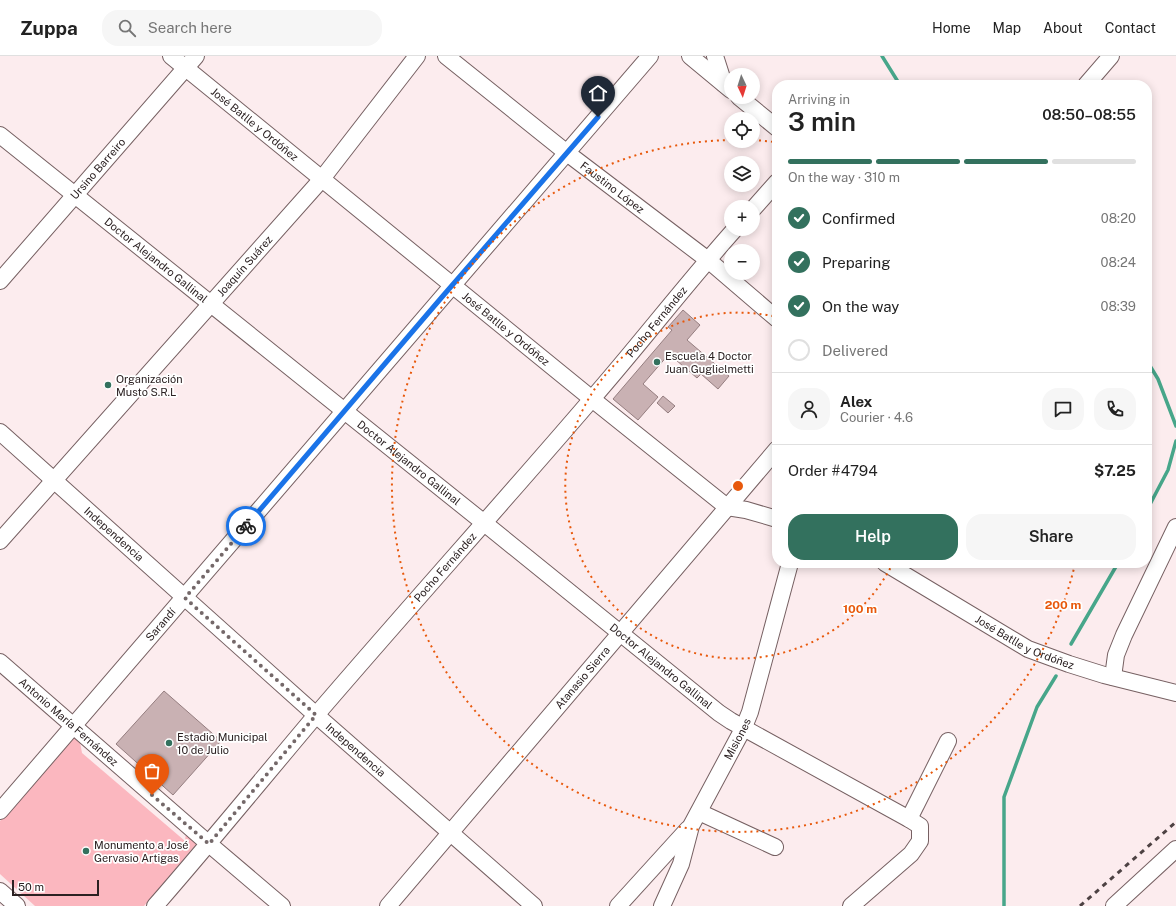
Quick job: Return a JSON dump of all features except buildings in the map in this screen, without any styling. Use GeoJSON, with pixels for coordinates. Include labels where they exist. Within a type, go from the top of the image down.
{"type":"FeatureCollection","features":[{"type":"Feature","properties":{"kind":"street","name":"José Batlle y Ordóñez"},"geometry":{"type":"LineString","coordinates":[[171,56],[191,62],[321,180],[592,400],[727,507],[746,510],[772,518]]}},
{"type":"Feature","properties":{"kind":"street","name":"Joaquín Suárez"},"geometry":{"type":"LineString","coordinates":[[0,541],[321,180],[417,56]]}},
{"type":"Feature","properties":{"kind":"street","name":"Faustino López"},"geometry":{"type":"LineString","coordinates":[[446,56],[567,153],[708,260],[772,315]]}},
{"type":"Feature","properties":{"kind":"street","name":"Sarandí"},"geometry":{"type":"LineString","coordinates":[[0,811],[72,726],[185,598],[451,285],[650,56]]}},
{"type":"Feature","properties":{"kind":"street"},"geometry":{"type":"LineString","coordinates":[[690,56],[724,84]]}},
{"type":"Feature","properties":{"kind":"street"},"geometry":{"type":"LineString","coordinates":[[715,56],[724,79]]}},
{"type":"Feature","properties":{"kind":"street"},"geometry":{"type":"LineString","coordinates":[[1090,80],[1111,56]]}},
{"type":"Feature","properties":{"kind":"street","name":"Ursino Barreiro"},"geometry":{"type":"LineString","coordinates":[[0,282],[191,62]]}},
{"type":"Feature","properties":{"kind":"street"},"geometry":{"type":"LineString","coordinates":[[748,104],[772,124]]}},
{"type":"Feature","properties":{"kind":"street","name":"Doctor Alejandro Gallinal"},"geometry":{"type":"LineString","coordinates":[[0,135],[719,713],[909,819]]}},
{"type":"Feature","properties":{"kind":"street"},"geometry":{"type":"LineString","coordinates":[[760,201],[772,188]]}},
{"type":"Feature","properties":{"kind":"street","name":"Pocho Fernández"},"geometry":{"type":"LineString","coordinates":[[155,906],[209,844],[316,715],[483,522],[592,400],[729,236]]}},
{"type":"Feature","properties":{"kind":"street","name":"Independencia"},"geometry":{"type":"LineString","coordinates":[[0,432],[316,715],[534,906]]}},
{"type":"Feature","properties":{"kind":"street","name":"Atanasio Sierra"},"geometry":{"type":"LineString","coordinates":[[388,906],[772,455]]}},
{"type":"Feature","properties":{"kind":"street"},"geometry":{"type":"LineString","coordinates":[[1113,677],[1116,655],[1124,635],[1176,527]]}},
{"type":"Feature","properties":{"kind":"street","name":"Misiones"},"geometry":{"type":"LineString","coordinates":[[662,906],[680,864],[691,826],[744,727],[754,700],[789,568]]}},
{"type":"Feature","properties":{"kind":"street","name":"José Batlle y Ordóñez"},"geometry":{"type":"LineString","coordinates":[[893,568],[1028,649],[1069,664],[1176,693]]}},
{"type":"Feature","properties":{"kind":"street","name":"Antonio María Fernández"},"geometry":{"type":"LineString","coordinates":[[0,662],[72,726],[282,906]]}},
{"type":"Feature","properties":{"kind":"street"},"geometry":{"type":"LineString","coordinates":[[850,906],[911,854],[920,841],[920,826],[909,819],[948,741]]}},
{"type":"Feature","properties":{"kind":"street"},"geometry":{"type":"LineString","coordinates":[[699,812],[775,847]]}},
{"type":"Feature","properties":{"kind":"street"},"geometry":{"type":"LineString","coordinates":[[618,906],[691,826]]}},
{"type":"Feature","properties":{"kind":"street"},"geometry":{"type":"LineString","coordinates":[[1114,906],[1176,849]]}},
{"type":"Feature","properties":{"kind":"street"},"geometry":{"type":"LineString","coordinates":[[0,891],[17,906]]}},
{"type":"Feature","properties":{"kind":"shaded area"},"geometry":{"type":"Polygon","coordinates":[[[73,736],[80,742],[82,753],[185,841],[186,833],[197,843],[144,906],[35,906],[0,874],[0,821],[73,736]]]}},
{"type":"Feature","properties":{"kind":"waterway"},"geometry":{"type":"LineString","coordinates":[[882,56],[897,80]]}},
{"type":"Feature","properties":{"kind":"waterway"},"geometry":{"type":"LineString","coordinates":[[1152,369],[1158,379],[1176,426]]}},
{"type":"Feature","properties":{"kind":"waterway"},"geometry":{"type":"LineString","coordinates":[[1152,500],[1168,470],[1176,441]]}},
{"type":"Feature","properties":{"kind":"waterway"},"geometry":{"type":"LineString","coordinates":[[1071,644],[1115,568]]}},
{"type":"Feature","properties":{"kind":"waterway"},"geometry":{"type":"LineString","coordinates":[[1004,906],[1004,797],[1037,707],[1056,676]]}},
{"type":"Feature","properties":{"kind":"railway"},"geometry":{"type":"LineString","coordinates":[[1080,906],[1176,822]]}},
{"type":"Feature","properties":{"kind":"way so far"},"geometry":{"type":"LineString","coordinates":[[152,795],[209,844],[316,715],[185,598],[246,526]]}},
{"type":"Feature","properties":{"kind":"place","name":"Escuela 4 Doctor Juan Guglielmetti"},"geometry":{"type":"Point","coordinates":[657,362]}},
{"type":"Feature","properties":{"kind":"place","name":"Organización Musto S.R.L"},"geometry":{"type":"Point","coordinates":[108,385]}},
{"type":"Feature","properties":{"kind":"place","name":"Estadio Municipal 10 de Julio"},"geometry":{"type":"Point","coordinates":[169,743]}},
{"type":"Feature","properties":{"kind":"place","name":"Monumento a José Gervasio Artigas"},"geometry":{"type":"Point","coordinates":[86,851]}},
{"type":"Feature","properties":{"kind":"route"},"geometry":{"type":"LineString","coordinates":[[246,526],[598,117]]}}]}
